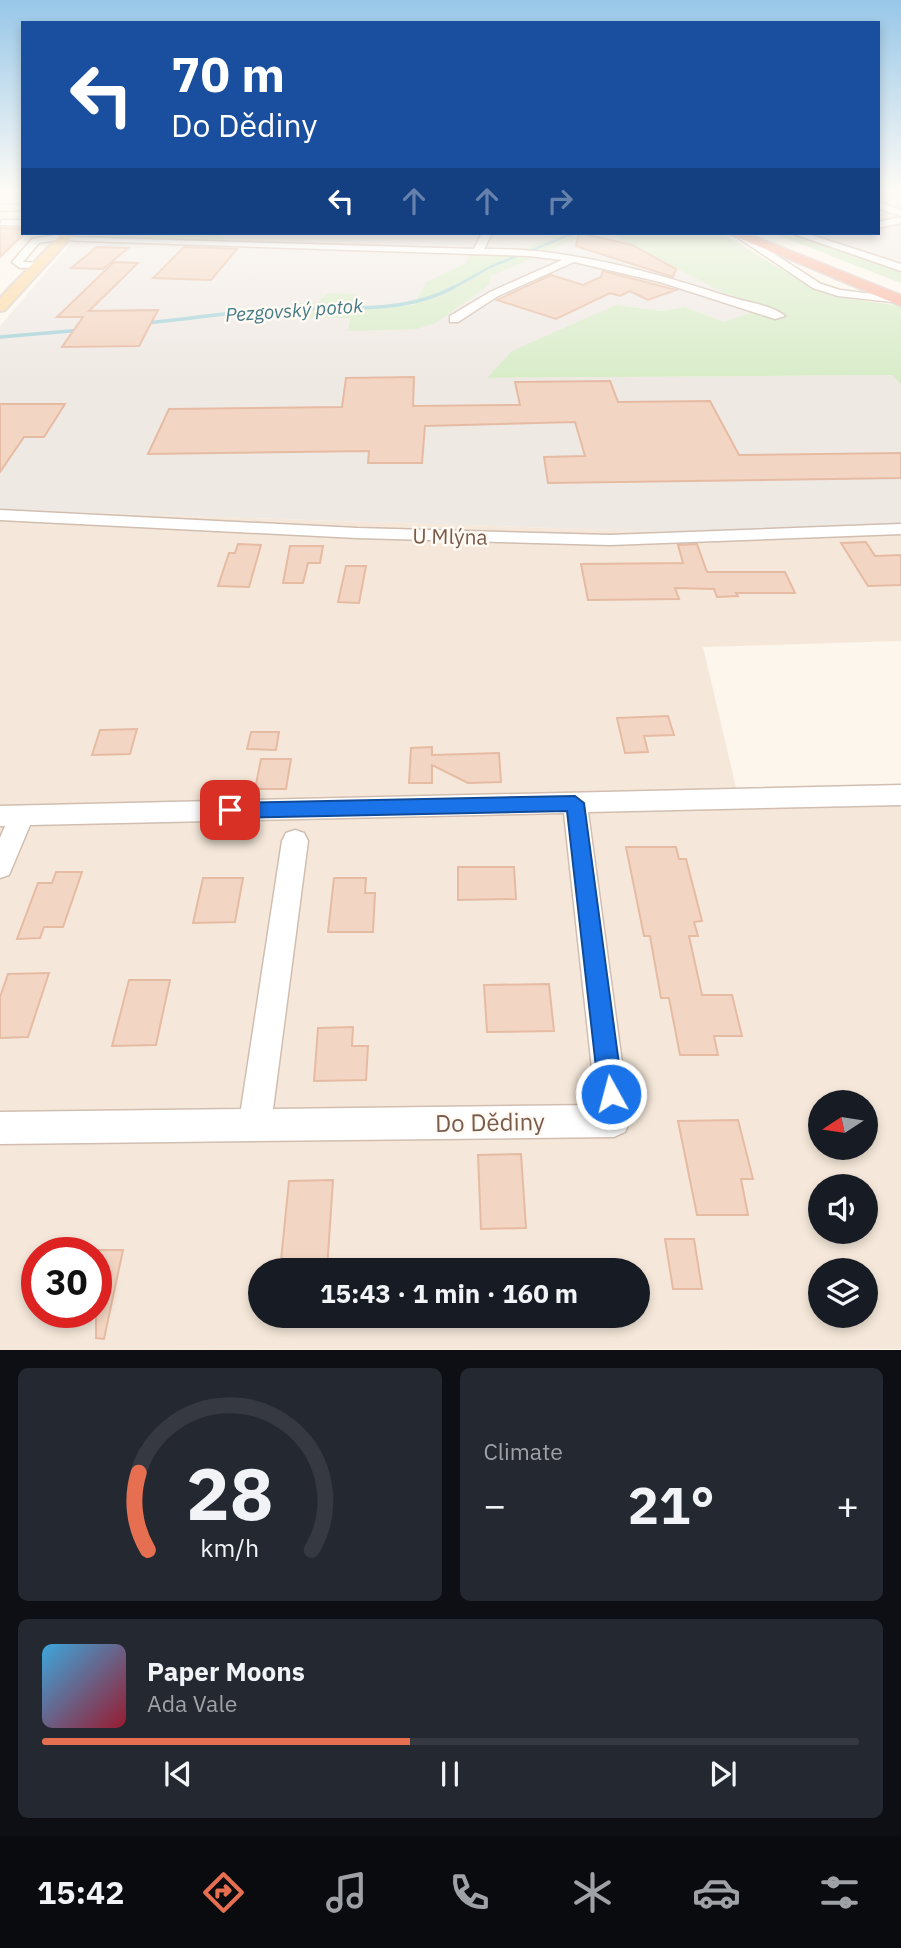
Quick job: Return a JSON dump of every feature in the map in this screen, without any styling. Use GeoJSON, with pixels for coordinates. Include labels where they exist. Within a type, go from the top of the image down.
{"type":"FeatureCollection","features":[{"type":"Feature","properties":{"kind":"highway"},"geometry":{"type":"LineString","coordinates":[[792,255],[900,297]]}},
{"type":"Feature","properties":{"kind":"highway"},"geometry":{"type":"LineString","coordinates":[[809,255],[900,297]]}},
{"type":"Feature","properties":{"kind":"main road"},"geometry":{"type":"LineString","coordinates":[[0,307],[48,255]]}},
{"type":"Feature","properties":{"kind":"street"},"geometry":{"type":"LineString","coordinates":[[24,255],[17,262],[20,265],[38,265]]}},
{"type":"Feature","properties":{"kind":"street"},"geometry":{"type":"LineString","coordinates":[[555,255],[650,276],[779,316]]}},
{"type":"Feature","properties":{"kind":"street"},"geometry":{"type":"LineString","coordinates":[[862,255],[901,268]]}},
{"type":"Feature","properties":{"kind":"street"},"geometry":{"type":"LineString","coordinates":[[454,319],[494,294],[574,258]]}},
{"type":"Feature","properties":{"kind":"street","name":"U Mlýna"},"geometry":{"type":"LineString","coordinates":[[0,515],[358,533],[610,540],[901,528]]}},
{"type":"Feature","properties":{"kind":"street"},"geometry":{"type":"LineString","coordinates":[[0,867],[11,816],[901,795]]}},
{"type":"Feature","properties":{"kind":"street","name":"Do Dědiny"},"geometry":{"type":"LineString","coordinates":[[0,1128],[614,1121],[575,803]]}},
{"type":"Feature","properties":{"kind":"street"},"geometry":{"type":"LineString","coordinates":[[255,1125],[295,841]]}},
{"type":"Feature","properties":{"kind":"shaded area"},"geometry":{"type":"Polygon","coordinates":[[[61,255],[505,255],[466,263],[426,282],[413,305],[363,308],[359,303],[317,303],[294,318],[350,318],[348,331],[539,255],[650,255],[722,292],[763,308],[724,322],[684,307],[663,311],[616,305],[488,378],[892,375],[901,385],[901,523],[676,532],[0,510],[0,326],[61,255]]]}},
{"type":"Feature","properties":{"kind":"shaded area"},"geometry":{"type":"Polygon","coordinates":[[[856,255],[901,255],[901,271],[856,255]]]}},
{"type":"Feature","properties":{"kind":"shaded area"},"geometry":{"type":"Polygon","coordinates":[[[0,510],[676,532],[901,523],[901,641],[703,647],[738,796],[901,789],[901,1349],[0,1350],[0,510]]]}},
{"type":"Feature","properties":{"kind":"green space"},"geometry":{"type":"Polygon","coordinates":[[[469,255],[540,255],[489,277],[490,284],[436,323],[417,329],[348,331],[350,318],[293,318],[300,303],[317,303],[328,293],[354,294],[363,308],[413,305],[426,282],[466,263],[469,255]]]}},
{"type":"Feature","properties":{"kind":"green space"},"geometry":{"type":"Polygon","coordinates":[[[650,255],[758,255],[810,287],[853,299],[901,306],[901,385],[892,375],[487,378],[512,351],[616,305],[663,311],[684,307],[724,322],[762,308],[722,292],[650,255]]]}},
{"type":"Feature","properties":{"kind":"green space"},"geometry":{"type":"Polygon","coordinates":[[[829,255],[856,255],[901,271],[901,283],[829,255]]]}},
{"type":"Feature","properties":{"kind":"building"},"geometry":{"type":"Polygon","coordinates":[[[87,255],[120,255],[103,269],[71,268],[87,255]]]}},
{"type":"Feature","properties":{"kind":"building"},"geometry":{"type":"Polygon","coordinates":[[[176,255],[232,255],[211,280],[153,278],[176,255]]]}},
{"type":"Feature","properties":{"kind":"building"},"geometry":{"type":"Polygon","coordinates":[[[604,255],[650,255],[676,269],[673,277],[604,255]]]}},
{"type":"Feature","properties":{"kind":"building"},"geometry":{"type":"Polygon","coordinates":[[[114,262],[138,263],[89,311],[158,310],[139,346],[62,347],[83,317],[57,317],[114,262]]]}},
{"type":"Feature","properties":{"kind":"building"},"geometry":{"type":"Polygon","coordinates":[[[603,271],[676,290],[648,300],[630,291],[620,296],[610,293],[556,319],[497,300],[551,275],[583,285],[601,277],[603,271]]]}},
{"type":"Feature","properties":{"kind":"building"},"geometry":{"type":"Polygon","coordinates":[[[414,377],[413,406],[520,405],[515,382],[610,381],[618,402],[710,401],[739,455],[901,453],[901,478],[548,483],[544,457],[585,456],[575,422],[425,426],[422,463],[368,463],[369,451],[148,454],[169,409],[342,407],[346,378],[414,377]]]}},
{"type":"Feature","properties":{"kind":"building"},"geometry":{"type":"Polygon","coordinates":[[[0,404],[65,404],[44,437],[24,437],[0,472],[0,404]]]}},
{"type":"Feature","properties":{"kind":"building"},"geometry":{"type":"Polygon","coordinates":[[[866,542],[875,556],[901,555],[901,585],[868,586],[841,543],[866,542]]]}},
{"type":"Feature","properties":{"kind":"building"},"geometry":{"type":"Polygon","coordinates":[[[238,544],[261,545],[249,587],[218,586],[229,553],[235,553],[238,544]]]}},
{"type":"Feature","properties":{"kind":"building"},"geometry":{"type":"Polygon","coordinates":[[[697,544],[707,572],[785,572],[795,593],[736,593],[738,596],[717,597],[714,589],[675,588],[679,599],[588,600],[581,564],[683,563],[678,545],[697,544]]]}},
{"type":"Feature","properties":{"kind":"building"},"geometry":{"type":"Polygon","coordinates":[[[290,546],[323,546],[320,563],[308,563],[303,583],[283,583],[290,546]]]}},
{"type":"Feature","properties":{"kind":"building"},"geometry":{"type":"Polygon","coordinates":[[[346,566],[366,566],[359,603],[338,602],[346,566]]]}},
{"type":"Feature","properties":{"kind":"building"},"geometry":{"type":"Polygon","coordinates":[[[668,716],[674,735],[644,736],[648,752],[625,753],[617,718],[668,716]]]}},
{"type":"Feature","properties":{"kind":"building"},"geometry":{"type":"Polygon","coordinates":[[[137,729],[130,754],[92,755],[100,730],[137,729]]]}},
{"type":"Feature","properties":{"kind":"building"},"geometry":{"type":"Polygon","coordinates":[[[251,732],[279,732],[276,750],[247,749],[251,732]]]}},
{"type":"Feature","properties":{"kind":"building"},"geometry":{"type":"Polygon","coordinates":[[[432,747],[432,755],[499,753],[501,782],[468,783],[432,765],[432,783],[409,783],[411,748],[432,747]]]}},
{"type":"Feature","properties":{"kind":"building"},"geometry":{"type":"Polygon","coordinates":[[[261,759],[291,759],[286,789],[255,789],[261,759]]]}},
{"type":"Feature","properties":{"kind":"building"},"geometry":{"type":"Polygon","coordinates":[[[626,847],[676,847],[679,859],[686,859],[702,921],[694,922],[698,936],[689,936],[702,995],[732,995],[742,1036],[714,1036],[718,1055],[680,1055],[669,998],[661,998],[650,936],[644,936],[626,847]]]}},
{"type":"Feature","properties":{"kind":"building"},"geometry":{"type":"Polygon","coordinates":[[[458,867],[514,867],[516,899],[458,900],[458,867]]]}},
{"type":"Feature","properties":{"kind":"building"},"geometry":{"type":"Polygon","coordinates":[[[56,872],[82,872],[63,927],[44,927],[40,938],[17,939],[38,883],[52,883],[56,872]]]}},
{"type":"Feature","properties":{"kind":"building"},"geometry":{"type":"Polygon","coordinates":[[[203,878],[243,878],[235,922],[193,923],[203,878]]]}},
{"type":"Feature","properties":{"kind":"building"},"geometry":{"type":"Polygon","coordinates":[[[334,878],[366,878],[365,893],[375,893],[373,932],[328,932],[334,878]]]}},
{"type":"Feature","properties":{"kind":"building"},"geometry":{"type":"Polygon","coordinates":[[[49,973],[28,1037],[0,1038],[0,997],[8,974],[49,973]]]}},
{"type":"Feature","properties":{"kind":"building"},"geometry":{"type":"Polygon","coordinates":[[[129,980],[170,980],[156,1045],[112,1046],[129,980]]]}},
{"type":"Feature","properties":{"kind":"building"},"geometry":{"type":"Polygon","coordinates":[[[549,984],[554,1031],[487,1032],[484,985],[549,984]]]}},
{"type":"Feature","properties":{"kind":"building"},"geometry":{"type":"Polygon","coordinates":[[[353,1027],[352,1046],[368,1046],[366,1080],[314,1081],[318,1028],[353,1027]]]}},
{"type":"Feature","properties":{"kind":"building"},"geometry":{"type":"Polygon","coordinates":[[[738,1120],[753,1179],[741,1179],[748,1215],[697,1215],[678,1121],[738,1120]]]}},
{"type":"Feature","properties":{"kind":"building"},"geometry":{"type":"Polygon","coordinates":[[[521,1154],[526,1228],[481,1229],[478,1155],[521,1154]]]}},
{"type":"Feature","properties":{"kind":"building"},"geometry":{"type":"Polygon","coordinates":[[[333,1180],[328,1258],[281,1258],[289,1181],[333,1180]]]}},
{"type":"Feature","properties":{"kind":"building"},"geometry":{"type":"Polygon","coordinates":[[[665,1239],[694,1239],[702,1289],[673,1289],[665,1239]]]}},
{"type":"Feature","properties":{"kind":"building"},"geometry":{"type":"Polygon","coordinates":[[[112,1250],[123,1250],[112,1302],[112,1250]]]}},
{"type":"Feature","properties":{"kind":"building"},"geometry":{"type":"Polygon","coordinates":[[[96,1328],[106,1328],[104,1339],[96,1338],[96,1328]]]}},
{"type":"Feature","properties":{"kind":"waterway","name":"Pezgovský potok"},"geometry":{"type":"LineString","coordinates":[[451,289],[490,267],[520,255]]}},
{"type":"Feature","properties":{"kind":"waterway","name":"Pezgovský potok"},"geometry":{"type":"LineString","coordinates":[[145,323],[269,310],[388,306],[411,303],[454,287]]}},
{"type":"Feature","properties":{"kind":"waterway","name":"Pezgovský potok"},"geometry":{"type":"LineString","coordinates":[[0,337],[82,330]]}},
{"type":"Feature","properties":{"kind":"route"},"geometry":{"type":"LineString","coordinates":[[230,810],[575,803],[611,1094]]}}]}
